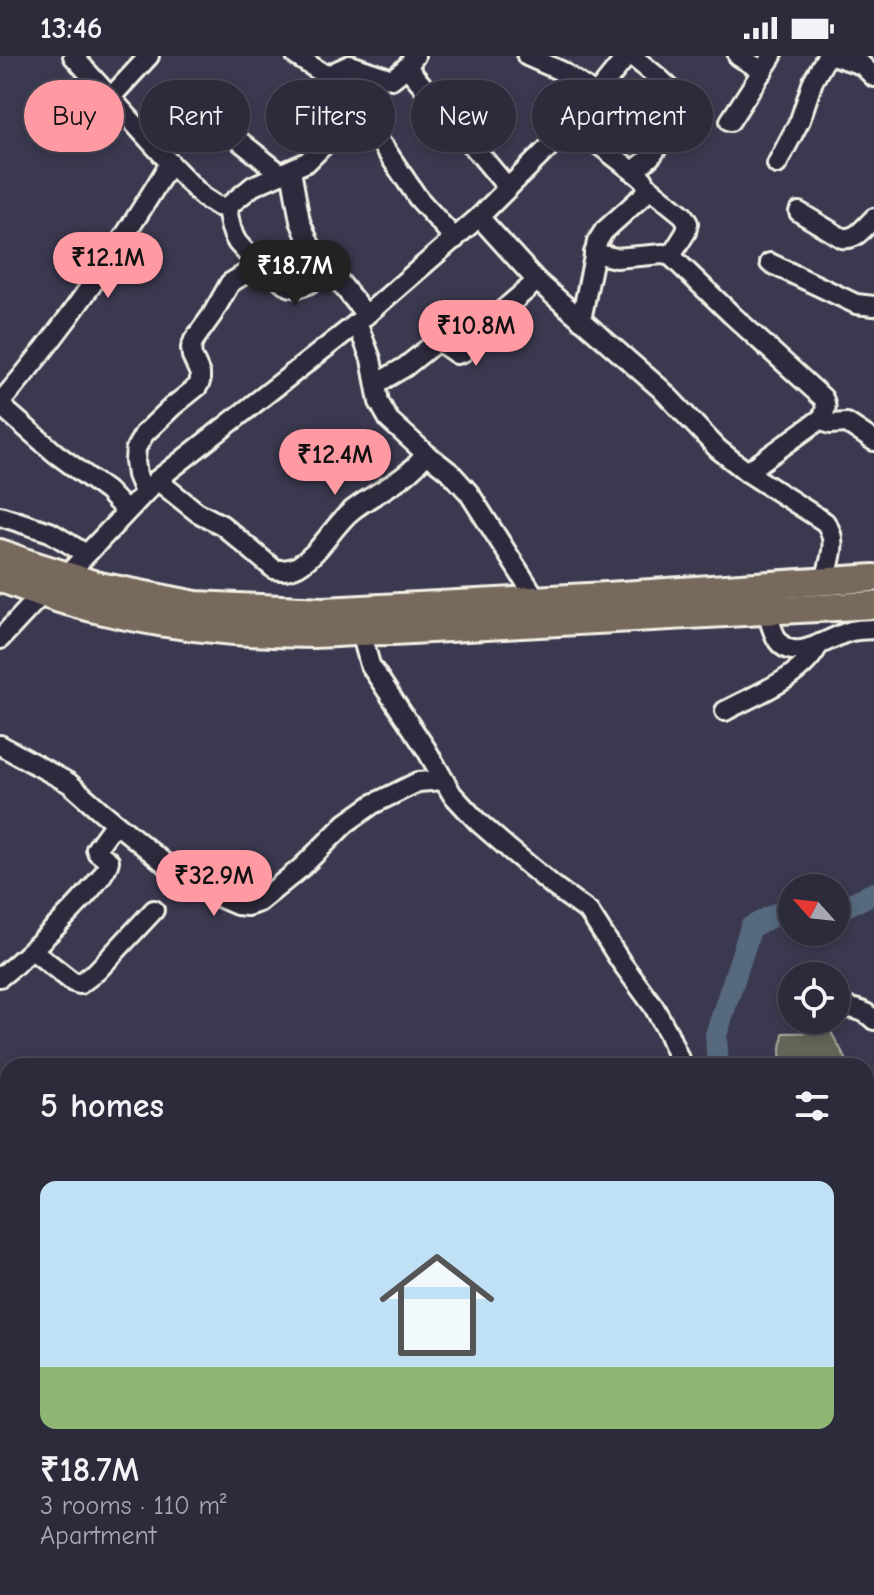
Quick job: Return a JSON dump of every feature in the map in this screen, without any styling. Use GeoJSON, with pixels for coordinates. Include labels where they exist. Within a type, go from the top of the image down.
{"type":"FeatureCollection","features":[{"type":"Feature","properties":{"kind":"highway"},"geometry":{"type":"LineString","coordinates":[[0,553],[99,586],[196,605],[324,611],[874,578]]}},
{"type":"Feature","properties":{"kind":"highway"},"geometry":{"type":"LineString","coordinates":[[0,578],[43,593],[131,616],[198,628],[314,634],[874,605]]}},
{"type":"Feature","properties":{"kind":"street"},"geometry":{"type":"LineString","coordinates":[[73,56],[95,80]]}},
{"type":"Feature","properties":{"kind":"street"},"geometry":{"type":"LineString","coordinates":[[124,83],[149,56]]}},
{"type":"Feature","properties":{"kind":"street"},"geometry":{"type":"LineString","coordinates":[[296,56],[324,74],[350,65],[392,79],[411,62],[508,188]]}},
{"type":"Feature","properties":{"kind":"street"},"geometry":{"type":"LineString","coordinates":[[527,56],[574,80]]}},
{"type":"Feature","properties":{"kind":"street"},"geometry":{"type":"LineString","coordinates":[[609,80],[630,56],[671,88],[675,95],[676,103],[661,142],[653,154],[633,171]]}},
{"type":"Feature","properties":{"kind":"street"},"geometry":{"type":"LineString","coordinates":[[730,121],[767,63],[738,56]]}},
{"type":"Feature","properties":{"kind":"street"},"geometry":{"type":"LineString","coordinates":[[777,164],[827,56]]}},
{"type":"Feature","properties":{"kind":"street"},"geometry":{"type":"LineString","coordinates":[[835,56],[869,66]]}},
{"type":"Feature","properties":{"kind":"street"},"geometry":{"type":"LineString","coordinates":[[324,74],[327,80]]}},
{"type":"Feature","properties":{"kind":"street"},"geometry":{"type":"LineString","coordinates":[[124,112],[203,197],[217,206],[227,207],[253,186],[307,162],[317,152]]}},
{"type":"Feature","properties":{"kind":"street"},"geometry":{"type":"LineString","coordinates":[[250,147],[286,172],[304,234],[361,319],[379,402],[389,420],[451,473],[469,493],[537,600]]}},
{"type":"Feature","properties":{"kind":"street"},"geometry":{"type":"LineString","coordinates":[[387,152],[418,198],[455,239]]}},
{"type":"Feature","properties":{"kind":"street"},"geometry":{"type":"LineString","coordinates":[[66,576],[150,486],[361,319],[455,239],[544,152]]}},
{"type":"Feature","properties":{"kind":"street"},"geometry":{"type":"LineString","coordinates":[[608,152],[643,179],[688,223],[671,256]]}},
{"type":"Feature","properties":{"kind":"street"},"geometry":{"type":"LineString","coordinates":[[126,511],[107,491],[55,453],[0,404],[76,310],[170,163]]}},
{"type":"Feature","properties":{"kind":"street"},"geometry":{"type":"LineString","coordinates":[[581,320],[597,242],[604,231],[646,193],[647,186]]}},
{"type":"Feature","properties":{"kind":"street"},"geometry":{"type":"LineString","coordinates":[[227,207],[234,237],[254,264],[250,271],[230,283],[194,340],[192,356],[200,382],[144,434],[136,448],[137,475],[150,486],[222,525],[274,569],[282,571],[297,567],[317,551],[349,513],[423,459],[423,451]]}},
{"type":"Feature","properties":{"kind":"street"},"geometry":{"type":"LineString","coordinates":[[799,212],[842,238],[850,239],[874,218]]}},
{"type":"Feature","properties":{"kind":"street"},"geometry":{"type":"LineString","coordinates":[[479,217],[537,281],[661,389],[718,449],[747,472],[825,522],[832,531],[833,542],[825,581]]}},
{"type":"Feature","properties":{"kind":"street"},"geometry":{"type":"LineString","coordinates":[[594,253],[616,258],[671,256],[823,398],[826,404],[822,418],[747,472]]}},
{"type":"Feature","properties":{"kind":"street"},"geometry":{"type":"LineString","coordinates":[[770,263],[856,304],[874,306]]}},
{"type":"Feature","properties":{"kind":"street"},"geometry":{"type":"LineString","coordinates":[[254,264],[271,269],[290,287],[301,287],[329,271]]}},
{"type":"Feature","properties":{"kind":"street"},"geometry":{"type":"LineString","coordinates":[[376,384],[405,367],[435,343],[441,343],[457,354],[463,352],[489,322],[537,281]]}},
{"type":"Feature","properties":{"kind":"street"},"geometry":{"type":"LineString","coordinates":[[822,418],[830,424],[847,423],[874,441]]}},
{"type":"Feature","properties":{"kind":"street"},"geometry":{"type":"LineString","coordinates":[[0,516],[50,532],[86,554]]}},
{"type":"Feature","properties":{"kind":"street"},"geometry":{"type":"LineString","coordinates":[[0,639],[43,593]]}},
{"type":"Feature","properties":{"kind":"street"},"geometry":{"type":"LineString","coordinates":[[766,610],[775,636],[789,650],[800,651],[853,630],[874,629]]}},
{"type":"Feature","properties":{"kind":"street"},"geometry":{"type":"LineString","coordinates":[[361,632],[370,665],[452,794],[478,822],[589,912],[654,1007],[679,1058]]}},
{"type":"Feature","properties":{"kind":"street"},"geometry":{"type":"LineString","coordinates":[[725,711],[797,672],[814,655],[819,644]]}},
{"type":"Feature","properties":{"kind":"street"},"geometry":{"type":"LineString","coordinates":[[0,745],[69,783],[167,865],[205,891],[237,905],[247,906],[259,902],[302,867],[346,823],[373,804],[418,782],[443,780]]}},
{"type":"Feature","properties":{"kind":"street"},"geometry":{"type":"LineString","coordinates":[[0,977],[32,950],[107,869],[109,861],[96,849],[115,823]]}},
{"type":"Feature","properties":{"kind":"street"},"geometry":{"type":"LineString","coordinates":[[32,950],[73,982],[80,984],[97,971],[154,910]]}},
{"type":"Feature","properties":{"kind":"street"},"geometry":{"type":"LineString","coordinates":[[850,1008],[872,1018]]}},
{"type":"Feature","properties":{"kind":"green space"},"geometry":{"type":"Polygon","coordinates":[[[783,1034],[832,1034],[846,1058],[782,1058],[783,1034]]]}},
{"type":"Feature","properties":{"kind":"waterway"},"geometry":{"type":"LineString","coordinates":[[850,904],[874,893]]}},
{"type":"Feature","properties":{"kind":"waterway"},"geometry":{"type":"LineString","coordinates":[[717,1058],[716,1035],[751,927],[778,913]]}}]}
